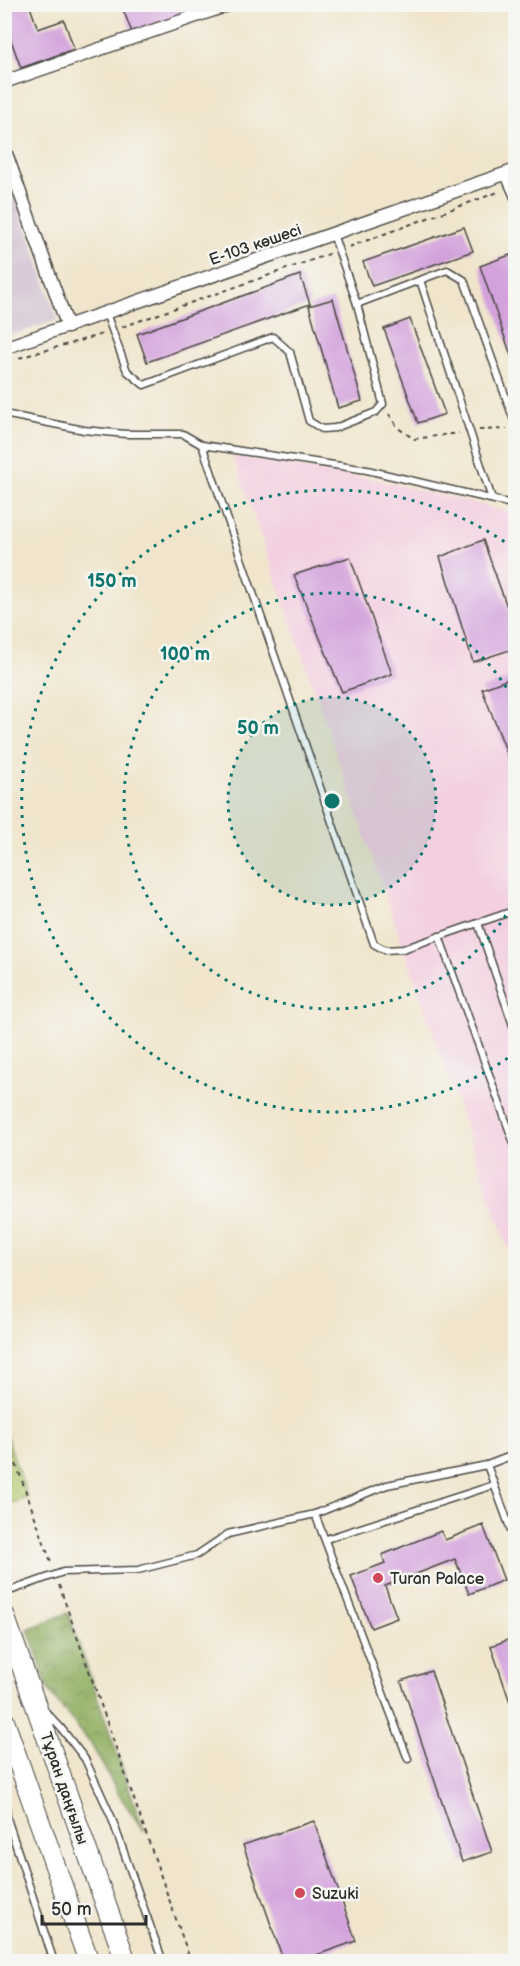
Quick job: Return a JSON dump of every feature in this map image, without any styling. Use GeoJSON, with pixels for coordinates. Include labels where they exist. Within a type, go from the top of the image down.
{"type":"FeatureCollection","features":[{"type":"Feature","properties":{"kind":"main road","name":"Тұран даңғылы"},"geometry":{"type":"LineString","coordinates":[[4,1615],[126,1962]]}},
{"type":"Feature","properties":{"kind":"main road"},"geometry":{"type":"LineString","coordinates":[[4,1722],[89,1962]]}},
{"type":"Feature","properties":{"kind":"street"},"geometry":{"type":"LineString","coordinates":[[4,82],[231,4]]}},
{"type":"Feature","properties":{"kind":"street"},"geometry":{"type":"LineString","coordinates":[[4,148],[68,327]]}},
{"type":"Feature","properties":{"kind":"street","name":"Е-103 көшесі"},"geometry":{"type":"LineString","coordinates":[[4,348],[509,172]]}},
{"type":"Feature","properties":{"kind":"lane"},"geometry":{"type":"LineString","coordinates":[[509,172],[510,188],[516,202]]}},
{"type":"Feature","properties":{"kind":"lane"},"geometry":{"type":"LineString","coordinates":[[106,313],[127,371],[144,385],[273,337],[290,352],[309,421],[322,429],[335,428],[376,412],[383,404],[357,304],[333,234]]}},
{"type":"Feature","properties":{"kind":"lane"},"geometry":{"type":"LineString","coordinates":[[357,304],[447,270],[464,280],[516,427]]}},
{"type":"Feature","properties":{"kind":"lane"},"geometry":{"type":"LineString","coordinates":[[420,280],[492,499]]}},
{"type":"Feature","properties":{"kind":"lane"},"geometry":{"type":"LineString","coordinates":[[4,414],[84,430],[126,434],[183,434],[202,445],[367,470],[516,505]]}},
{"type":"Feature","properties":{"kind":"lane"},"geometry":{"type":"LineString","coordinates":[[202,445],[374,944],[385,950],[403,949],[516,910]]}},
{"type":"Feature","properties":{"kind":"lane"},"geometry":{"type":"LineString","coordinates":[[478,923],[516,1034]]}},
{"type":"Feature","properties":{"kind":"lane"},"geometry":{"type":"LineString","coordinates":[[439,936],[516,1149]]}},
{"type":"Feature","properties":{"kind":"lane"},"geometry":{"type":"LineString","coordinates":[[4,1593],[63,1572],[138,1570],[197,1555],[228,1534],[315,1514],[387,1485],[487,1465],[516,1454]]}},
{"type":"Feature","properties":{"kind":"lane"},"geometry":{"type":"LineString","coordinates":[[487,1465],[516,1544]]}},
{"type":"Feature","properties":{"kind":"lane"},"geometry":{"type":"LineString","coordinates":[[326,1539],[494,1485]]}},
{"type":"Feature","properties":{"kind":"lane"},"geometry":{"type":"LineString","coordinates":[[315,1514],[408,1759]]}},
{"type":"Feature","properties":{"kind":"lane"},"geometry":{"type":"LineString","coordinates":[[34,1701],[61,1728],[85,1759],[111,1816],[163,1962]]}},
{"type":"Feature","properties":{"kind":"lane"},"geometry":{"type":"LineString","coordinates":[[4,1785],[7,1818],[54,1962]]}},
{"type":"Feature","properties":{"kind":"path"},"geometry":{"type":"LineString","coordinates":[[16,359],[112,331],[510,188]]}},
{"type":"Feature","properties":{"kind":"path"},"geometry":{"type":"LineString","coordinates":[[383,404],[398,428],[414,439],[516,427]]}},
{"type":"Feature","properties":{"kind":"path"},"geometry":{"type":"LineString","coordinates":[[4,1430],[191,1962]]}},
{"type":"Feature","properties":{"kind":"shaded area"},"geometry":{"type":"Polygon","coordinates":[[[5,167],[58,320],[4,337],[5,167]]]}},
{"type":"Feature","properties":{"kind":"shaded area"},"geometry":{"type":"Polygon","coordinates":[[[233,456],[377,480],[515,513],[515,1269],[233,456]]]}},
{"type":"Feature","properties":{"kind":"green space"},"geometry":{"type":"Polygon","coordinates":[[[4,1430],[28,1498],[5,1505],[4,1505],[4,1430]]]}},
{"type":"Feature","properties":{"kind":"green space"},"geometry":{"type":"Polygon","coordinates":[[[68,1613],[144,1831],[119,1795],[91,1744],[49,1692],[28,1629],[68,1613]]]}},
{"type":"Feature","properties":{"kind":"building"},"geometry":{"type":"Polygon","coordinates":[[[4,4],[29,4],[38,29],[64,20],[74,49],[21,68],[4,21],[4,4]]]}},
{"type":"Feature","properties":{"kind":"building"},"geometry":{"type":"Polygon","coordinates":[[[121,4],[215,4],[133,35],[121,4]]]}},
{"type":"Feature","properties":{"kind":"building"},"geometry":{"type":"Polygon","coordinates":[[[464,227],[473,251],[372,286],[363,262],[464,227]]]}},
{"type":"Feature","properties":{"kind":"building"},"geometry":{"type":"Polygon","coordinates":[[[510,255],[516,270],[515,367],[480,266],[510,255]]]}},
{"type":"Feature","properties":{"kind":"building"},"geometry":{"type":"Polygon","coordinates":[[[300,275],[310,304],[147,362],[137,334],[300,275]]]}},
{"type":"Feature","properties":{"kind":"building"},"geometry":{"type":"Polygon","coordinates":[[[333,299],[362,401],[338,408],[309,306],[333,299]]]}},
{"type":"Feature","properties":{"kind":"building"},"geometry":{"type":"Polygon","coordinates":[[[410,319],[445,414],[418,423],[384,329],[410,319]]]}},
{"type":"Feature","properties":{"kind":"building"},"geometry":{"type":"Polygon","coordinates":[[[483,540],[516,632],[516,648],[473,662],[440,557],[483,540]]]}},
{"type":"Feature","properties":{"kind":"building"},"geometry":{"type":"Polygon","coordinates":[[[350,557],[392,674],[342,692],[294,575],[350,557]]]}},
{"type":"Feature","properties":{"kind":"building"},"geometry":{"type":"Polygon","coordinates":[[[516,676],[516,765],[512,766],[482,689],[516,676]]]}},
{"type":"Feature","properties":{"kind":"building","name":"Turan Palace"},"geometry":{"type":"Polygon","coordinates":[[[483,1525],[504,1580],[469,1594],[455,1559],[385,1586],[397,1618],[371,1628],[351,1576],[385,1563],[382,1555],[441,1531],[445,1540],[483,1525]]]}},
{"type":"Feature","properties":{"kind":"building"},"geometry":{"type":"Polygon","coordinates":[[[516,1637],[516,1717],[515,1717],[491,1646],[516,1637]]]}},
{"type":"Feature","properties":{"kind":"building"},"geometry":{"type":"Polygon","coordinates":[[[431,1671],[492,1852],[462,1862],[401,1681],[431,1671]]]}},
{"type":"Feature","properties":{"kind":"building","name":"Suzuki"},"geometry":{"type":"Polygon","coordinates":[[[314,1821],[356,1941],[297,1962],[284,1962],[243,1845],[314,1821]]]}},
{"type":"Feature","properties":{"kind":"place","name":"Turan Palace"},"geometry":{"type":"Point","coordinates":[378,1578]}},
{"type":"Feature","properties":{"kind":"place","name":"Suzuki"},"geometry":{"type":"Point","coordinates":[300,1893]}}]}
